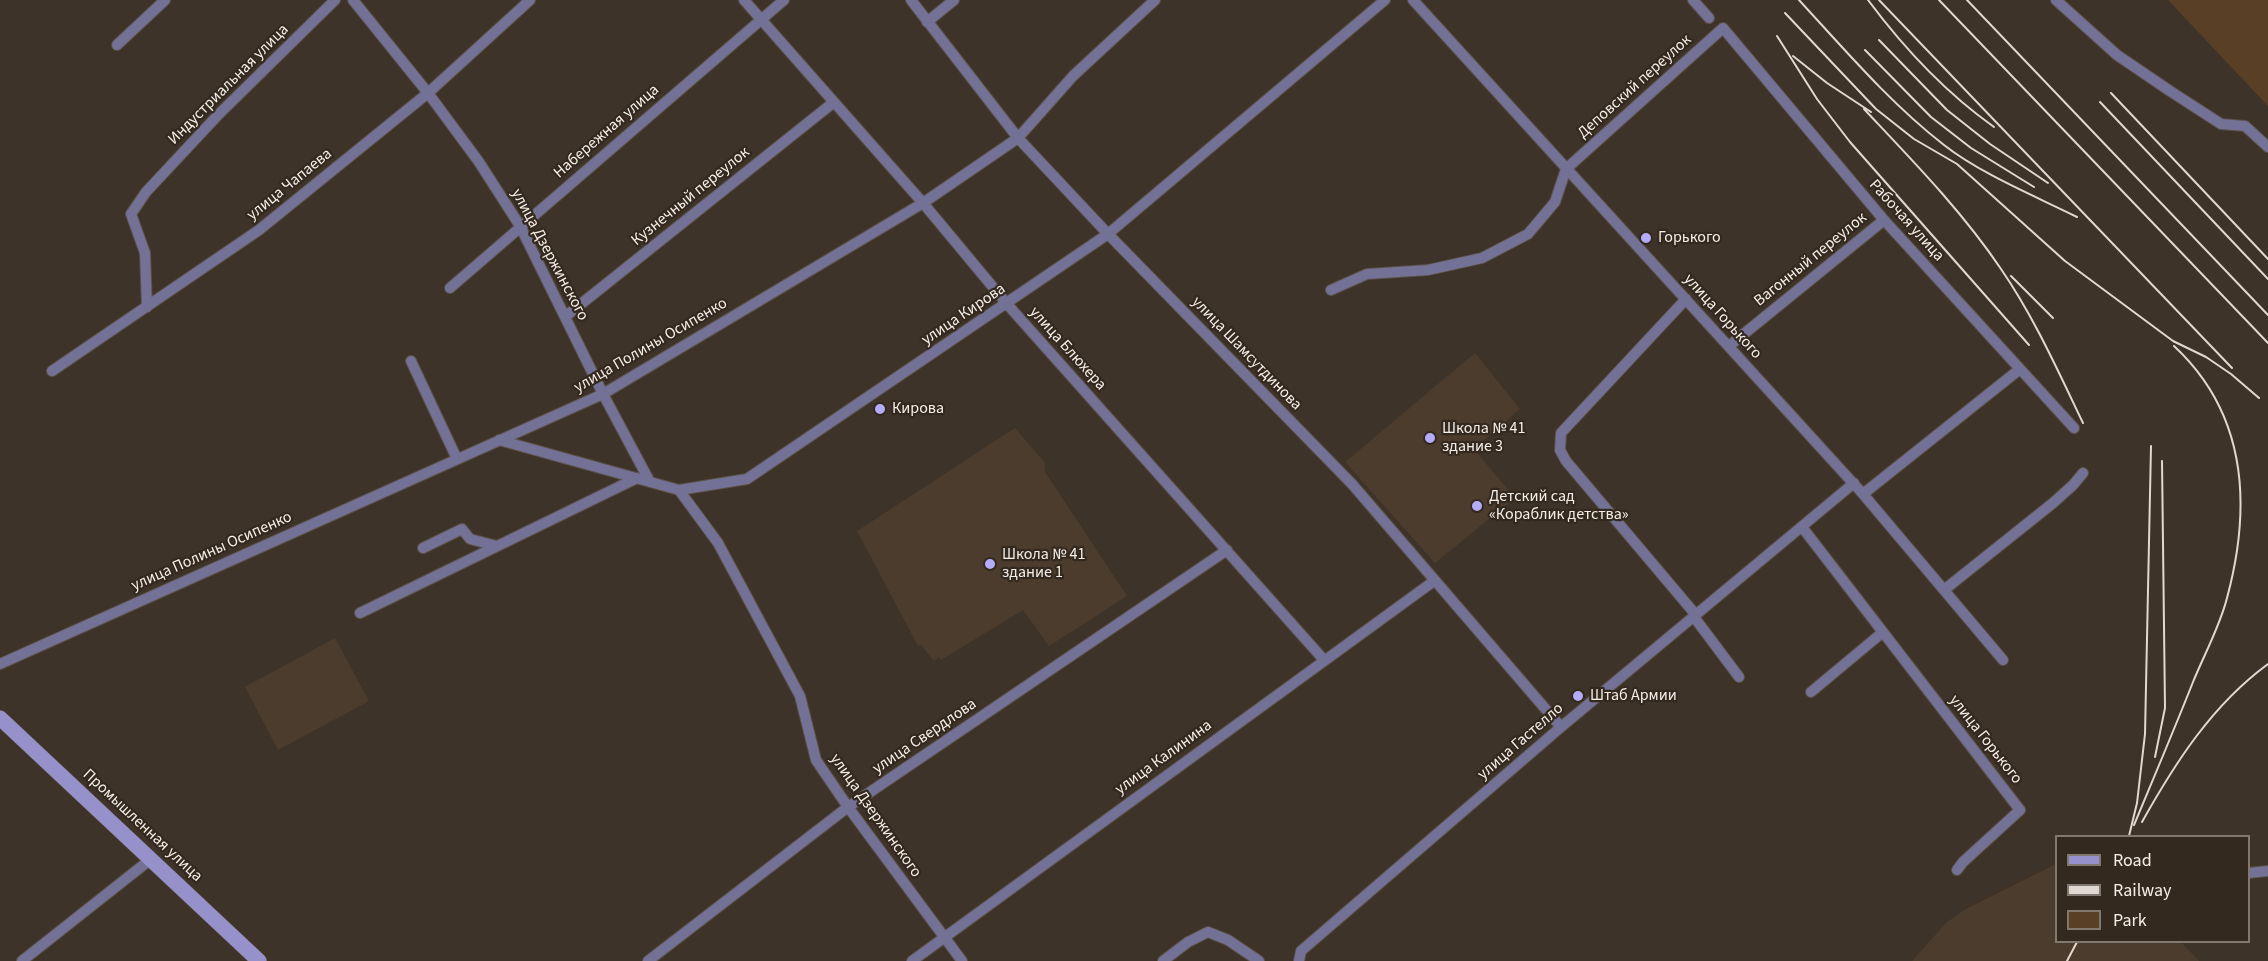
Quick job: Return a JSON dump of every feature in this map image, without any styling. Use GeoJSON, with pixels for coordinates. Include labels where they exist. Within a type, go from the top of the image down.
{"type":"FeatureCollection","features":[{"type":"Feature","properties":{"kind":"main road","name":"Промышленная улица"},"geometry":{"type":"LineString","coordinates":[[0,718],[258,961]]}},
{"type":"Feature","properties":{"kind":"street"},"geometry":{"type":"LineString","coordinates":[[117,45],[165,0]]}},
{"type":"Feature","properties":{"kind":"street","name":"Индустриальная улица"},"geometry":{"type":"LineString","coordinates":[[147,307],[146,253],[131,214],[146,192],[218,115],[335,0]]}},
{"type":"Feature","properties":{"kind":"street","name":"улица Дзержинского"},"geometry":{"type":"LineString","coordinates":[[353,0],[428,93],[478,162],[520,226],[603,394],[650,482]]}},
{"type":"Feature","properties":{"kind":"street","name":"улица Чапаева"},"geometry":{"type":"LineString","coordinates":[[52,371],[260,230],[428,93],[530,0]]}},
{"type":"Feature","properties":{"kind":"street","name":"улица Блюхера"},"geometry":{"type":"LineString","coordinates":[[744,0],[923,203],[1007,304],[1324,660]]}},
{"type":"Feature","properties":{"kind":"street","name":"Набережная улица"},"geometry":{"type":"LineString","coordinates":[[450,288],[784,0]]}},
{"type":"Feature","properties":{"kind":"street","name":"улица Шамсутдинова"},"geometry":{"type":"LineString","coordinates":[[911,0],[1017,138],[1352,484],[1561,727]]}},
{"type":"Feature","properties":{"kind":"street"},"geometry":{"type":"LineString","coordinates":[[927,22],[954,0]]}},
{"type":"Feature","properties":{"kind":"street","name":"улица Полины Осипенко"},"geometry":{"type":"LineString","coordinates":[[0,664],[603,394],[923,203],[1017,138],[1073,76],[1155,0]]}},
{"type":"Feature","properties":{"kind":"street","name":"улица Кирова"},"geometry":{"type":"LineString","coordinates":[[499,440],[679,490],[747,479],[1108,234],[1385,0]]}},
{"type":"Feature","properties":{"kind":"street","name":"улица Горького"},"geometry":{"type":"LineString","coordinates":[[1413,0],[1854,483],[2003,660]]}},
{"type":"Feature","properties":{"kind":"street"},"geometry":{"type":"LineString","coordinates":[[1693,0],[1709,18]]}},
{"type":"Feature","properties":{"kind":"street"},"geometry":{"type":"LineString","coordinates":[[2056,0],[2117,55],[2221,124],[2244,126],[2268,147]]}},
{"type":"Feature","properties":{"kind":"street","name":"Деповский переулок"},"geometry":{"type":"LineString","coordinates":[[1566,169],[1723,28]]}},
{"type":"Feature","properties":{"kind":"street","name":"Рабочая улица"},"geometry":{"type":"LineString","coordinates":[[1723,28],[1884,220],[2074,428]]}},
{"type":"Feature","properties":{"kind":"street","name":"Кузнечный переулок"},"geometry":{"type":"LineString","coordinates":[[566,316],[834,102]]}},
{"type":"Feature","properties":{"kind":"street"},"geometry":{"type":"LineString","coordinates":[[1330,290],[1367,274],[1428,270],[1482,258],[1528,234],[1555,202],[1566,169]]}},
{"type":"Feature","properties":{"kind":"street","name":"Вагонный переулок"},"geometry":{"type":"LineString","coordinates":[[1729,346],[1884,220]]}},
{"type":"Feature","properties":{"kind":"street"},"geometry":{"type":"LineString","coordinates":[[1686,299],[1561,433],[1560,450],[1566,461],[1695,616],[1739,677]]}},
{"type":"Feature","properties":{"kind":"street"},"geometry":{"type":"LineString","coordinates":[[411,361],[457,459]]}},
{"type":"Feature","properties":{"kind":"street"},"geometry":{"type":"LineString","coordinates":[[1863,494],[2020,369]]}},
{"type":"Feature","properties":{"kind":"street"},"geometry":{"type":"LineString","coordinates":[[1944,590],[2053,503],[2083,473]]}},
{"type":"Feature","properties":{"kind":"street"},"geometry":{"type":"LineString","coordinates":[[360,613],[637,478]]}},
{"type":"Feature","properties":{"kind":"street","name":"улица Гастелло"},"geometry":{"type":"LineString","coordinates":[[1299,961],[1301,951],[1561,727],[1854,483]]}},
{"type":"Feature","properties":{"kind":"street","name":"улица Дзержинского"},"geometry":{"type":"LineString","coordinates":[[679,490],[718,543],[795,686],[800,696],[816,760],[962,961]]}},
{"type":"Feature","properties":{"kind":"street","name":"улица Горького"},"geometry":{"type":"LineString","coordinates":[[1802,526],[2020,810],[1957,870]]}},
{"type":"Feature","properties":{"kind":"street"},"geometry":{"type":"LineString","coordinates":[[423,548],[462,529],[470,539],[497,546]]}},
{"type":"Feature","properties":{"kind":"street","name":"улица Свердлова"},"geometry":{"type":"LineString","coordinates":[[648,961],[848,807],[1227,550]]}},
{"type":"Feature","properties":{"kind":"street","name":"улица Калинина"},"geometry":{"type":"LineString","coordinates":[[912,961],[1434,581]]}},
{"type":"Feature","properties":{"kind":"street"},"geometry":{"type":"LineString","coordinates":[[1811,692],[1883,632]]}},
{"type":"Feature","properties":{"kind":"street"},"geometry":{"type":"LineString","coordinates":[[21,961],[151,859]]}},
{"type":"Feature","properties":{"kind":"street"},"geometry":{"type":"LineString","coordinates":[[2250,873],[2268,871]]}},
{"type":"Feature","properties":{"kind":"street"},"geometry":{"type":"LineString","coordinates":[[1163,961],[1188,942],[1208,932],[1228,939],[1259,961]]}},
{"type":"Feature","properties":{"kind":"shaded area","name":"Школа № 41 здание 3"},"geometry":{"type":"Polygon","coordinates":[[[1475,353],[1520,409],[1474,449],[1515,498],[1435,563],[1345,462],[1475,353]]]}},
{"type":"Feature","properties":{"kind":"shaded area","name":"Школа № 41 здание 1"},"geometry":{"type":"Polygon","coordinates":[[[1015,428],[1045,463],[1045,472],[1127,596],[1049,646],[1023,610],[941,660],[939,657],[934,661],[921,645],[918,646],[857,531],[1015,428]]]}},
{"type":"Feature","properties":{"kind":"shaded area"},"geometry":{"type":"Polygon","coordinates":[[[335,638],[369,701],[278,750],[245,687],[335,638]]]}},
{"type":"Feature","properties":{"kind":"shaded area"},"geometry":{"type":"Polygon","coordinates":[[[2055,864],[2055,943],[2182,943],[2199,961],[1912,961],[1946,923],[1964,910],[2055,864]]]}},
{"type":"Feature","properties":{"kind":"green space"},"geometry":{"type":"Polygon","coordinates":[[[2168,0],[2268,0],[2268,106],[2168,0]]]}},
{"type":"Feature","properties":{"kind":"railway"},"geometry":{"type":"LineString","coordinates":[[1799,0],[1887,94],[1944,145],[1974,166],[2077,217]]}},
{"type":"Feature","properties":{"kind":"railway"},"geometry":{"type":"LineString","coordinates":[[1868,0],[1926,68],[1976,114],[1994,127]]}},
{"type":"Feature","properties":{"kind":"railway"},"geometry":{"type":"LineString","coordinates":[[1879,0],[2232,368]]}},
{"type":"Feature","properties":{"kind":"railway"},"geometry":{"type":"LineString","coordinates":[[1939,0],[2268,343]]}},
{"type":"Feature","properties":{"kind":"railway"},"geometry":{"type":"LineString","coordinates":[[1967,0],[2268,315]]}},
{"type":"Feature","properties":{"kind":"railway"},"geometry":{"type":"LineString","coordinates":[[1785,13],[1876,109],[1914,139],[1957,164],[2065,261],[2173,341],[2206,357],[2231,374],[2259,398]]}},
{"type":"Feature","properties":{"kind":"railway"},"geometry":{"type":"LineString","coordinates":[[1777,36],[1817,99],[1850,142],[2029,345]]}},
{"type":"Feature","properties":{"kind":"railway"},"geometry":{"type":"LineString","coordinates":[[1879,40],[1947,110],[1990,144],[2048,183]]}},
{"type":"Feature","properties":{"kind":"railway"},"geometry":{"type":"LineString","coordinates":[[1865,50],[1931,117],[1971,148],[2034,187]]}},
{"type":"Feature","properties":{"kind":"railway"},"geometry":{"type":"LineString","coordinates":[[1793,56],[1827,83],[1871,112]]}},
{"type":"Feature","properties":{"kind":"railway"},"geometry":{"type":"LineString","coordinates":[[2111,93],[2268,259]]}},
{"type":"Feature","properties":{"kind":"railway"},"geometry":{"type":"LineString","coordinates":[[2100,102],[2268,279]]}},
{"type":"Feature","properties":{"kind":"railway"},"geometry":{"type":"LineString","coordinates":[[1864,109],[1953,206],[2001,269],[2035,325],[2083,423]]}},
{"type":"Feature","properties":{"kind":"railway"},"geometry":{"type":"LineString","coordinates":[[2011,276],[2053,318]]}},
{"type":"Feature","properties":{"kind":"railway"},"geometry":{"type":"LineString","coordinates":[[2134,825],[2220,619],[2235,563],[2240,529],[2237,463],[2229,431],[2217,401],[2198,373],[2174,346]]}},
{"type":"Feature","properties":{"kind":"railway"},"geometry":{"type":"LineString","coordinates":[[2129,835],[2137,803],[2145,734],[2151,446]]}},
{"type":"Feature","properties":{"kind":"railway"},"geometry":{"type":"LineString","coordinates":[[2155,757],[2165,708],[2162,461]]}},
{"type":"Feature","properties":{"kind":"railway"},"geometry":{"type":"LineString","coordinates":[[2142,822],[2196,736],[2229,698],[2268,664]]}},
{"type":"Feature","properties":{"kind":"railway"},"geometry":{"type":"LineString","coordinates":[[2067,961],[2076,943]]}},
{"type":"Feature","properties":{"kind":"place","name":"Горького"},"geometry":{"type":"Point","coordinates":[1646,238]}},
{"type":"Feature","properties":{"kind":"place","name":"Кирова"},"geometry":{"type":"Point","coordinates":[880,409]}},
{"type":"Feature","properties":{"kind":"place","name":"Школа № 41 здание 3"},"geometry":{"type":"Point","coordinates":[1430,438]}},
{"type":"Feature","properties":{"kind":"place","name":"Детский сад «Кораблик детства»"},"geometry":{"type":"Point","coordinates":[1477,506]}},
{"type":"Feature","properties":{"kind":"place","name":"Школа № 41 здание 1"},"geometry":{"type":"Point","coordinates":[990,564]}},
{"type":"Feature","properties":{"kind":"place","name":"Штаб Армии"},"geometry":{"type":"Point","coordinates":[1578,696]}}]}
